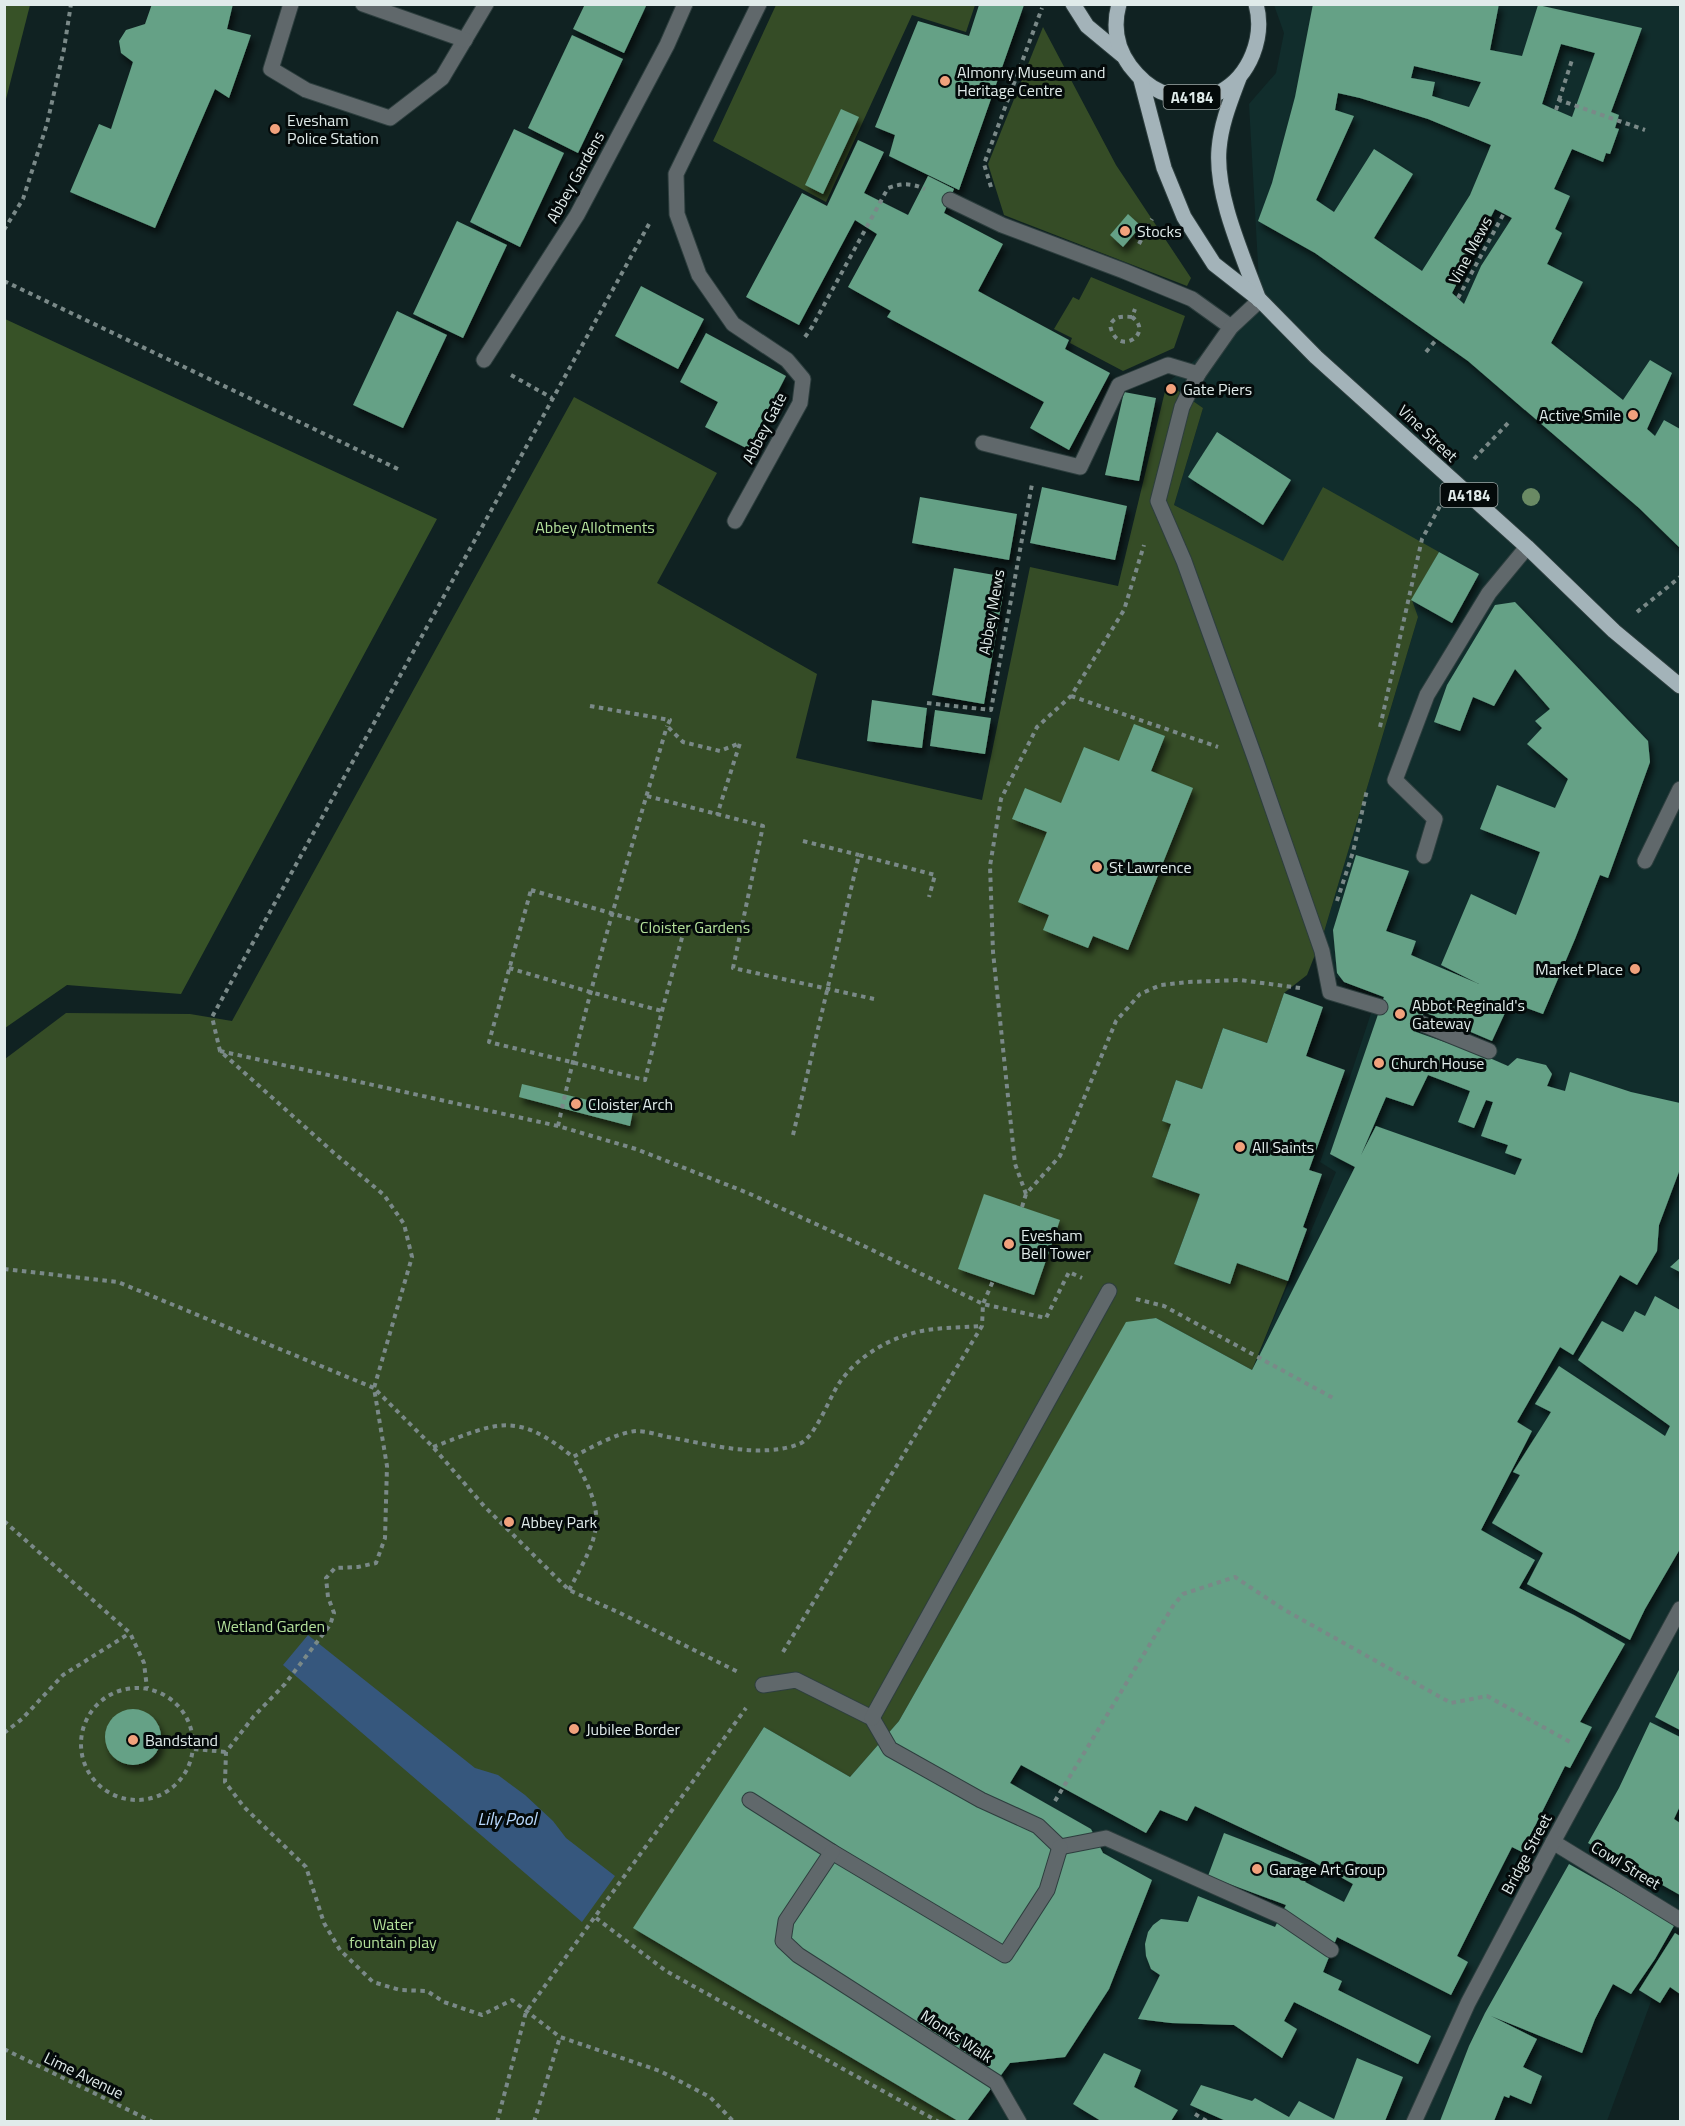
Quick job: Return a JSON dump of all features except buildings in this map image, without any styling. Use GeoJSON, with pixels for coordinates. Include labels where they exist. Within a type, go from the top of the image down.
{"type":"FeatureCollection","features":[{"type":"Feature","properties":{"kind":"main road","name":"A4184"},"geometry":{"type":"LineString","coordinates":[[1074,4],[1087,26],[1122,55],[1141,80],[1155,90],[1171,96],[1188,97],[1219,93],[1240,75],[1255,49],[1258,32],[1256,4]]}},
{"type":"Feature","properties":{"kind":"main road","name":"A4184"},"geometry":{"type":"LineString","coordinates":[[1119,4],[1116,16],[1116,36],[1122,55]]}},
{"type":"Feature","properties":{"kind":"main road","name":"Vine Street"},"geometry":{"type":"LineString","coordinates":[[1240,75],[1224,119],[1219,151],[1222,188],[1236,239],[1260,300]]}},
{"type":"Feature","properties":{"kind":"main road","name":"Vine Street"},"geometry":{"type":"LineString","coordinates":[[1141,80],[1164,168],[1184,217],[1214,264],[1260,300],[1316,357],[1527,546],[1614,631],[1680,686]]}},
{"type":"Feature","properties":{"kind":"street"},"geometry":{"type":"LineString","coordinates":[[291,4],[271,69],[306,90],[390,118],[442,78],[486,4]]}},
{"type":"Feature","properties":{"kind":"street"},"geometry":{"type":"LineString","coordinates":[[363,4],[465,40]]}},
{"type":"Feature","properties":{"kind":"street","name":"Abbey Gardens"},"geometry":{"type":"LineString","coordinates":[[484,360],[577,214],[667,45],[685,4]]}},
{"type":"Feature","properties":{"kind":"street"},"geometry":{"type":"LineString","coordinates":[[676,174],[759,4]]}},
{"type":"Feature","properties":{"kind":"street","name":"Abbey Gate"},"geometry":{"type":"LineString","coordinates":[[676,174],[677,214],[699,275],[733,324],[787,360],[803,380],[800,403],[735,521]]}},
{"type":"Feature","properties":{"kind":"street"},"geometry":{"type":"LineString","coordinates":[[950,200],[1002,225],[1192,299],[1231,327]]}},
{"type":"Feature","properties":{"kind":"street"},"geometry":{"type":"LineString","coordinates":[[1260,300],[1231,327],[1198,374],[1182,407],[1158,501],[1184,561],[1256,761],[1322,951],[1330,992],[1380,1007]]}},
{"type":"Feature","properties":{"kind":"street"},"geometry":{"type":"LineString","coordinates":[[983,443],[1080,467],[1119,385],[1168,365],[1198,374]]}},
{"type":"Feature","properties":{"kind":"street"},"geometry":{"type":"LineString","coordinates":[[1424,856],[1435,819],[1395,780],[1427,695],[1489,593],[1527,546]]}},
{"type":"Feature","properties":{"kind":"street"},"geometry":{"type":"LineString","coordinates":[[1645,861],[1680,789]]}},
{"type":"Feature","properties":{"kind":"street"},"geometry":{"type":"LineString","coordinates":[[1420,1023],[1489,1051]]}},
{"type":"Feature","properties":{"kind":"street"},"geometry":{"type":"LineString","coordinates":[[872,1718],[1109,1291]]}},
{"type":"Feature","properties":{"kind":"street","name":"Bridge Street"},"geometry":{"type":"LineString","coordinates":[[1414,2121],[1468,2003],[1680,1609]]}},
{"type":"Feature","properties":{"kind":"street"},"geometry":{"type":"LineString","coordinates":[[763,1685],[796,1680],[872,1718],[890,1749],[981,1800],[1038,1826],[1060,1847]]}},
{"type":"Feature","properties":{"kind":"street"},"geometry":{"type":"LineString","coordinates":[[750,1800],[832,1852],[1005,1955],[1047,1890],[1060,1847]]}},
{"type":"Feature","properties":{"kind":"street"},"geometry":{"type":"LineString","coordinates":[[1060,1847],[1106,1839],[1281,1916],[1331,1950]]}},
{"type":"Feature","properties":{"kind":"street","name":"Cowl Street"},"geometry":{"type":"LineString","coordinates":[[1553,1842],[1680,1920]]}},
{"type":"Feature","properties":{"kind":"street","name":"Monks Walk"},"geometry":{"type":"LineString","coordinates":[[832,1852],[786,1921],[783,1941],[798,1955],[996,2082],[1019,2121]]}},
{"type":"Feature","properties":{"kind":"path"},"geometry":{"type":"LineString","coordinates":[[4,230],[23,199],[47,124],[64,49],[71,4]]}},
{"type":"Feature","properties":{"kind":"path"},"geometry":{"type":"LineString","coordinates":[[1002,225],[984,164],[1043,8]]}},
{"type":"Feature","properties":{"kind":"path"},"geometry":{"type":"LineString","coordinates":[[1556,110],[1572,60]]}},
{"type":"Feature","properties":{"kind":"path"},"geometry":{"type":"LineString","coordinates":[[1559,100],[1645,130]]}},
{"type":"Feature","properties":{"kind":"path"},"geometry":{"type":"LineString","coordinates":[[676,174],[212,1017],[220,1051],[384,1195],[404,1224],[412,1257],[374,1389],[387,1466],[385,1538],[376,1563],[335,1568],[326,1578],[328,1597],[334,1612],[327,1632],[226,1752],[225,1782],[244,1807],[306,1867],[324,1923],[340,1950],[373,1982],[400,1990],[428,1991],[444,2002],[482,2015],[512,2000],[560,2037],[660,2071],[710,2097],[734,2121]]}},
{"type":"Feature","properties":{"kind":"path"},"geometry":{"type":"LineString","coordinates":[[787,360],[812,327],[888,188],[901,183],[916,185],[950,200]]}},
{"type":"Feature","properties":{"kind":"path","name":"Vine Mews"},"geometry":{"type":"LineString","coordinates":[[1458,298],[1504,213]]}},
{"type":"Feature","properties":{"kind":"path"},"geometry":{"type":"LineString","coordinates":[[1132,317],[1147,280]]}},
{"type":"Feature","properties":{"kind":"path"},"geometry":{"type":"LineString","coordinates":[[4,281],[400,470]]}},
{"type":"Feature","properties":{"kind":"path"},"geometry":{"type":"LineString","coordinates":[[1119,316],[1132,317],[1138,321],[1140,327],[1138,335],[1132,341],[1117,340],[1112,335],[1110,326],[1114,319],[1119,316]]}},
{"type":"Feature","properties":{"kind":"path"},"geometry":{"type":"LineString","coordinates":[[1426,352],[1436,339]]}},
{"type":"Feature","properties":{"kind":"path"},"geometry":{"type":"LineString","coordinates":[[484,360],[552,398]]}},
{"type":"Feature","properties":{"kind":"path"},"geometry":{"type":"LineString","coordinates":[[1378,736],[1422,538],[1454,482],[1508,423]]}},
{"type":"Feature","properties":{"kind":"path","name":"Abbey Mews"},"geometry":{"type":"LineString","coordinates":[[927,703],[991,710],[1037,457]]}},
{"type":"Feature","properties":{"kind":"path"},"geometry":{"type":"LineString","coordinates":[[1026,1194],[1015,1164],[993,952],[990,866],[1001,799],[1037,727],[1071,696],[1124,610],[1158,501]]}},
{"type":"Feature","properties":{"kind":"path"},"geometry":{"type":"LineString","coordinates":[[1614,631],[1680,577]]}},
{"type":"Feature","properties":{"kind":"path"},"geometry":{"type":"LineString","coordinates":[[1071,696],[1256,761]]}},
{"type":"Feature","properties":{"kind":"path"},"geometry":{"type":"LineString","coordinates":[[558,1126],[572,1061],[611,913],[670,720],[590,706]]}},
{"type":"Feature","properties":{"kind":"path"},"geometry":{"type":"LineString","coordinates":[[667,726],[683,742],[720,752],[740,743],[717,815]]}},
{"type":"Feature","properties":{"kind":"path"},"geometry":{"type":"LineString","coordinates":[[1322,951],[1353,852],[1368,783]]}},
{"type":"Feature","properties":{"kind":"path"},"geometry":{"type":"LineString","coordinates":[[647,796],[763,826],[733,968],[874,999]]}},
{"type":"Feature","properties":{"kind":"path"},"geometry":{"type":"LineString","coordinates":[[803,841],[935,875],[928,897]]}},
{"type":"Feature","properties":{"kind":"path"},"geometry":{"type":"LineString","coordinates":[[793,1135],[859,855]]}},
{"type":"Feature","properties":{"kind":"path"},"geometry":{"type":"LineString","coordinates":[[531,890],[683,934],[645,1080],[489,1042],[509,968],[531,890]]}},
{"type":"Feature","properties":{"kind":"path"},"geometry":{"type":"LineString","coordinates":[[509,968],[662,1011]]}},
{"type":"Feature","properties":{"kind":"path"},"geometry":{"type":"LineString","coordinates":[[1022,1207],[1026,1194],[1060,1156],[1116,1021],[1140,994],[1161,985],[1240,980],[1330,992]]}},
{"type":"Feature","properties":{"kind":"path"},"geometry":{"type":"LineString","coordinates":[[220,1051],[558,1126],[636,1149],[748,1193],[983,1304],[1046,1318],[1069,1272],[1109,1291],[1164,1306],[1335,1399]]}},
{"type":"Feature","properties":{"kind":"path"},"geometry":{"type":"LineString","coordinates":[[4,1269],[118,1282],[374,1389],[433,1447],[484,1506],[569,1590],[763,1685]]}},
{"type":"Feature","properties":{"kind":"path"},"geometry":{"type":"LineString","coordinates":[[497,2121],[526,2012],[763,1685],[982,1326],[983,1304],[993,1281]]}},
{"type":"Feature","properties":{"kind":"path"},"geometry":{"type":"LineString","coordinates":[[573,1457],[607,1440],[636,1431],[752,1450],[778,1450],[803,1443],[819,1422],[836,1388],[858,1361],[882,1345],[917,1332],[982,1326]]}},
{"type":"Feature","properties":{"kind":"path"},"geometry":{"type":"LineString","coordinates":[[433,1447],[484,1427],[504,1424],[523,1427],[551,1439],[573,1457],[594,1498],[597,1509],[597,1529],[589,1554],[569,1590]]}},
{"type":"Feature","properties":{"kind":"path"},"geometry":{"type":"LineString","coordinates":[[4,1521],[129,1633],[144,1663],[147,1688]]}},
{"type":"Feature","properties":{"kind":"path"},"geometry":{"type":"LineString","coordinates":[[1038,1826],[1173,1606],[1184,1594],[1235,1577],[1283,1609],[1451,1703],[1487,1696],[1581,1748],[1597,1761]]}},
{"type":"Feature","properties":{"kind":"path"},"geometry":{"type":"LineString","coordinates":[[4,1733],[22,1719],[63,1675],[129,1633]]}},
{"type":"Feature","properties":{"kind":"path"},"geometry":{"type":"LineString","coordinates":[[126,1688],[147,1688],[167,1695],[182,1709],[191,1728],[194,1749],[188,1769],[175,1786],[158,1796],[137,1800],[117,1797],[100,1786],[87,1769],[81,1749],[83,1729],[92,1710],[107,1696],[126,1688]]}},
{"type":"Feature","properties":{"kind":"path"},"geometry":{"type":"LineString","coordinates":[[194,1749],[226,1752]]}},
{"type":"Feature","properties":{"kind":"path"},"geometry":{"type":"LineString","coordinates":[[596,1918],[666,1971],[939,2121]]}},
{"type":"Feature","properties":{"kind":"path"},"geometry":{"type":"LineString","coordinates":[[534,2121],[560,2037]]}},
{"type":"Feature","properties":{"kind":"path","name":"Lime Avenue"},"geometry":{"type":"LineString","coordinates":[[4,2049],[153,2121]]}},
{"type":"Feature","properties":{"kind":"path"},"geometry":{"type":"LineString","coordinates":[[1195,2114],[1208,2121]]}},
{"type":"Feature","properties":{"kind":"shaded area"},"geometry":{"type":"Polygon","coordinates":[[[1274,5],[1680,5],[1680,1929],[1678,1928],[1607,2121],[958,2121],[633,1928],[764,1727],[850,1777],[1126,1322],[1156,1318],[1252,1370],[1336,1172],[1320,1162],[1377,995],[1333,976],[1324,932],[1418,617],[1324,487],[1283,562],[1174,505],[1203,408],[1167,383],[1234,328],[1260,300],[1249,104],[1276,73],[1284,33],[1274,5]]]}},
{"type":"Feature","properties":{"kind":"green space"},"geometry":{"type":"Polygon","coordinates":[[[4,5],[30,5],[5,103],[4,5]]]}},
{"type":"Feature","properties":{"kind":"green space"},"geometry":{"type":"Polygon","coordinates":[[[776,5],[975,5],[966,32],[912,15],[826,202],[713,141],[776,5]]]}},
{"type":"Feature","properties":{"kind":"green space"},"geometry":{"type":"Polygon","coordinates":[[[1043,27],[1116,165],[1191,278],[1187,286],[1004,215],[988,164],[1043,27]]]}},
{"type":"Feature","properties":{"kind":"green space"},"geometry":{"type":"Polygon","coordinates":[[[1091,277],[1185,316],[1174,348],[1123,371],[1070,343],[1072,338],[1054,329],[1073,297],[1079,300],[1091,277]]]}},
{"type":"Feature","properties":{"kind":"green space"},"geometry":{"type":"Polygon","coordinates":[[[5,319],[437,519],[181,994],[67,985],[5,1028],[5,319]]]}},
{"type":"Feature","properties":{"kind":"green space","name":"Abbey Park"},"geometry":{"type":"Polygon","coordinates":[[[1167,383],[1203,408],[1174,505],[1283,561],[1323,487],[1439,552],[1412,600],[1418,617],[1324,932],[1307,975],[1284,993],[1267,1043],[1223,1028],[1202,1089],[1176,1080],[1162,1121],[1171,1124],[1152,1177],[1200,1194],[1174,1264],[1229,1284],[1237,1263],[1288,1281],[1252,1370],[1156,1318],[1126,1323],[899,1721],[850,1777],[764,1727],[634,1928],[958,2121],[5,2122],[5,1059],[66,1013],[190,1014],[232,1021],[574,397],[717,473],[657,583],[817,674],[796,758],[982,800],[1030,567],[1118,586],[1167,383]]]}},
{"type":"Feature","properties":{"kind":"water","name":"Lily Pool"},"geometry":{"type":"Polygon","coordinates":[[[308,1635],[475,1768],[498,1775],[525,1795],[553,1821],[566,1838],[615,1876],[582,1922],[283,1665],[308,1635]]]}},
{"type":"Feature","properties":{"kind":"place","name":"Almonry Museum and Heritage Centre"},"geometry":{"type":"Point","coordinates":[945,81]}},
{"type":"Feature","properties":{"kind":"place","name":"Evesham Police Station"},"geometry":{"type":"Point","coordinates":[275,129]}},
{"type":"Feature","properties":{"kind":"place","name":"Stocks"},"geometry":{"type":"Point","coordinates":[1125,231]}},
{"type":"Feature","properties":{"kind":"place","name":"Gate Piers"},"geometry":{"type":"Point","coordinates":[1171,389]}},
{"type":"Feature","properties":{"kind":"place","name":"Active Smile"},"geometry":{"type":"Point","coordinates":[1633,415]}},
{"type":"Feature","properties":{"kind":"place","name":"St Lawrence"},"geometry":{"type":"Point","coordinates":[1097,867]}},
{"type":"Feature","properties":{"kind":"place","name":"Market Place"},"geometry":{"type":"Point","coordinates":[1635,969]}},
{"type":"Feature","properties":{"kind":"place","name":"Abbot Reginald's Gateway"},"geometry":{"type":"Point","coordinates":[1400,1014]}},
{"type":"Feature","properties":{"kind":"place","name":"Church House"},"geometry":{"type":"Point","coordinates":[1379,1063]}},
{"type":"Feature","properties":{"kind":"place","name":"Cloister Arch"},"geometry":{"type":"Point","coordinates":[576,1104]}},
{"type":"Feature","properties":{"kind":"place","name":"All Saints"},"geometry":{"type":"Point","coordinates":[1240,1147]}},
{"type":"Feature","properties":{"kind":"place","name":"Evesham Bell Tower"},"geometry":{"type":"Point","coordinates":[1009,1244]}},
{"type":"Feature","properties":{"kind":"place","name":"Abbey Park"},"geometry":{"type":"Point","coordinates":[509,1522]}},
{"type":"Feature","properties":{"kind":"place","name":"Jubilee Border"},"geometry":{"type":"Point","coordinates":[574,1729]}},
{"type":"Feature","properties":{"kind":"place","name":"Bandstand"},"geometry":{"type":"Point","coordinates":[133,1740]}},
{"type":"Feature","properties":{"kind":"place","name":"Garage Art Group"},"geometry":{"type":"Point","coordinates":[1257,1869]}},
{"type":"Feature","properties":{"kind":"park label","name":"Abbey Allotments"},"geometry":{"type":"Point","coordinates":[595,527]}},
{"type":"Feature","properties":{"kind":"park label","name":"Cloister Gardens"},"geometry":{"type":"Point","coordinates":[695,927]}},
{"type":"Feature","properties":{"kind":"park label","name":"Wetland Garden"},"geometry":{"type":"Point","coordinates":[271,1626]}},
{"type":"Feature","properties":{"kind":"park label","name":"Water fountain play"},"geometry":{"type":"Point","coordinates":[393,1933]}}]}
